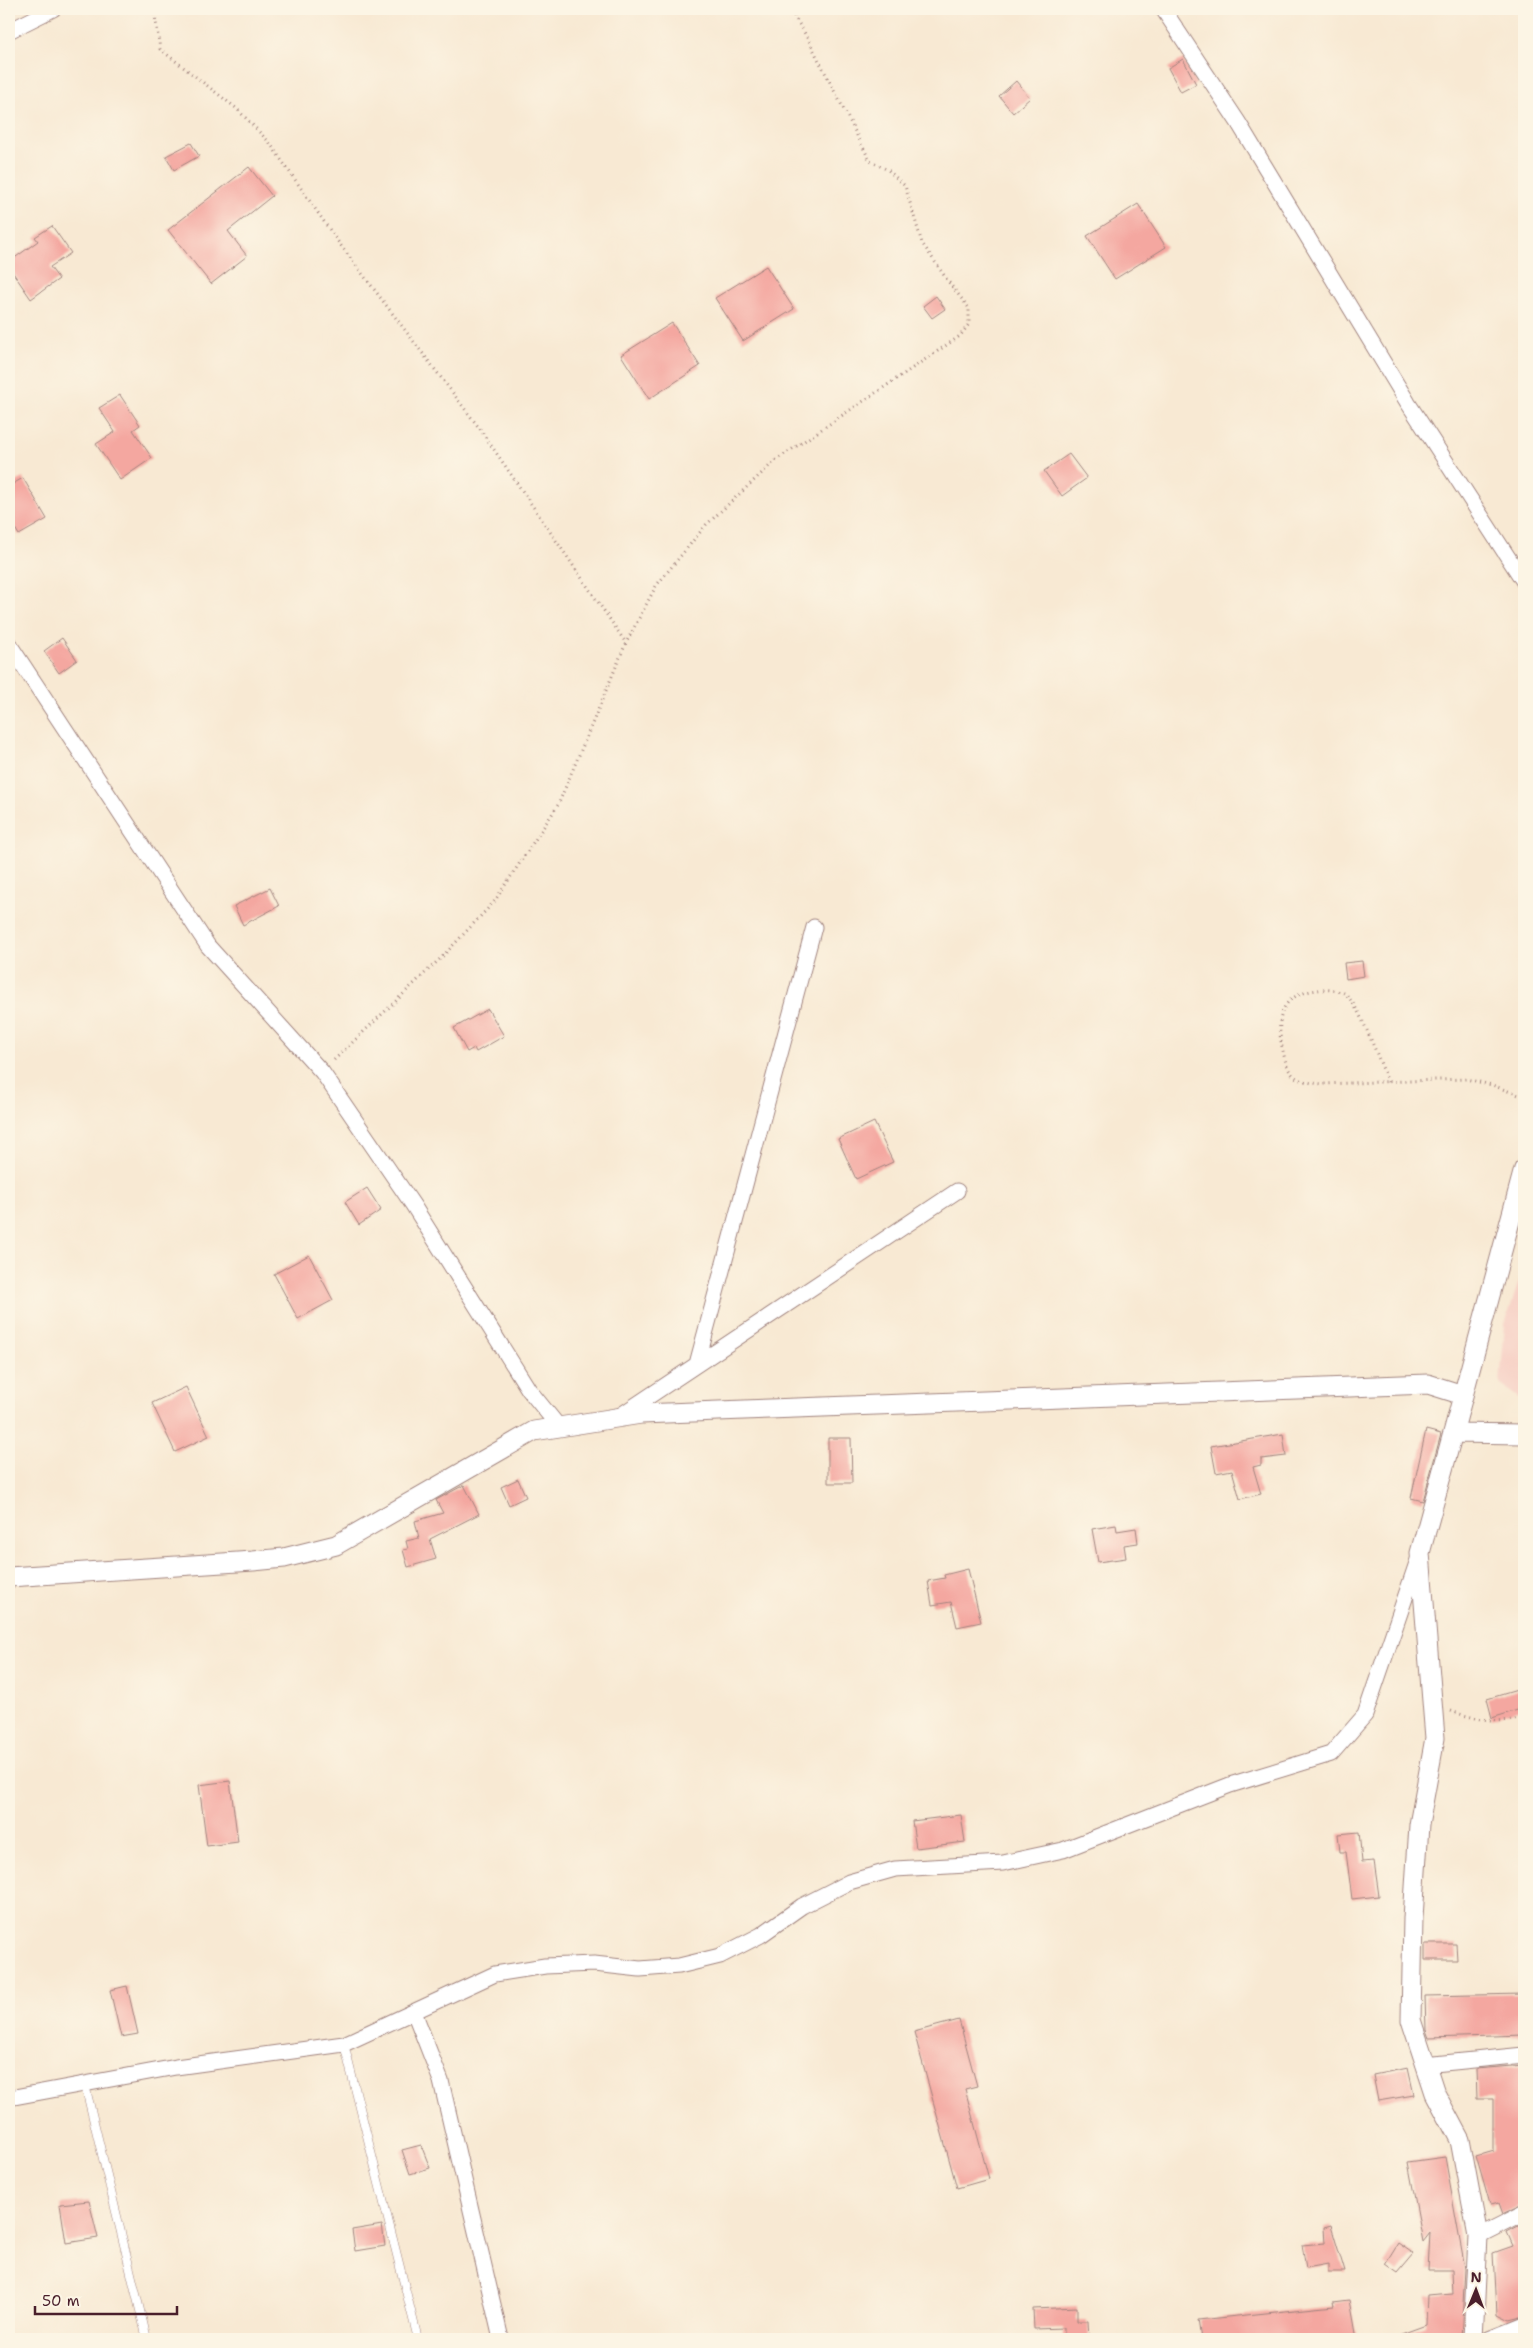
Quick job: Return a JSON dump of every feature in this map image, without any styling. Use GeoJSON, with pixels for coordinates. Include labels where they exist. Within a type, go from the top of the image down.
{"type":"FeatureCollection","features":[{"type":"Feature","properties":{"kind":"street"},"geometry":{"type":"LineString","coordinates":[[9,31],[53,9]]}},
{"type":"Feature","properties":{"kind":"street"},"geometry":{"type":"LineString","coordinates":[[1163,9],[1238,122],[1408,403],[1524,582]]}},
{"type":"Feature","properties":{"kind":"street"},"geometry":{"type":"LineString","coordinates":[[9,644],[208,946],[322,1072],[413,1205],[529,1390],[560,1427]]}},
{"type":"Feature","properties":{"kind":"street"},"geometry":{"type":"LineString","coordinates":[[697,1364],[814,927]]}},
{"type":"Feature","properties":{"kind":"street"},"geometry":{"type":"LineString","coordinates":[[9,2098],[176,2067],[344,2044],[495,1974],[545,1966],[594,1964],[640,1969],[679,1966],[720,1956],[761,1935],[802,1906],[849,1882],[895,1869],[1003,1863],[1063,1850],[1230,1786],[1331,1754],[1365,1715],[1420,1553],[1524,1169]]}},
{"type":"Feature","properties":{"kind":"street"},"geometry":{"type":"LineString","coordinates":[[617,1418],[957,1191]]}},
{"type":"Feature","properties":{"kind":"street"},"geometry":{"type":"LineString","coordinates":[[9,1576],[253,1561],[284,1558],[336,1545],[534,1431],[641,1414],[1428,1384],[1464,1395]]}},
{"type":"Feature","properties":{"kind":"street"},"geometry":{"type":"LineString","coordinates":[[1453,1433],[1524,1434]]}},
{"type":"Feature","properties":{"kind":"street"},"geometry":{"type":"LineString","coordinates":[[1420,1553],[1435,1738],[1419,1825],[1413,1918],[1411,2020],[1424,2065],[1435,2093],[1460,2140],[1478,2236],[1473,2339]]}},
{"type":"Feature","properties":{"kind":"street"},"geometry":{"type":"LineString","coordinates":[[414,2012],[440,2081],[501,2339]]}},
{"type":"Feature","properties":{"kind":"street"},"geometry":{"type":"LineString","coordinates":[[1424,2065],[1524,2055]]}},
{"type":"Feature","properties":{"kind":"street"},"geometry":{"type":"LineString","coordinates":[[1478,2236],[1524,2213]]}},
{"type":"Feature","properties":{"kind":"street"},"geometry":{"type":"LineString","coordinates":[[1489,2339],[1520,2330]]}},
{"type":"Feature","properties":{"kind":"lane"},"geometry":{"type":"LineString","coordinates":[[344,2044],[418,2339]]}},
{"type":"Feature","properties":{"kind":"lane"},"geometry":{"type":"LineString","coordinates":[[85,2085],[147,2339]]}},
{"type":"Feature","properties":{"kind":"path"},"geometry":{"type":"LineString","coordinates":[[154,9],[160,49],[236,108],[269,142],[336,239],[480,429],[626,643]]}},
{"type":"Feature","properties":{"kind":"path"},"geometry":{"type":"LineString","coordinates":[[322,1072],[442,957],[494,902],[558,805],[626,643],[656,586],[693,540],[706,525],[776,460],[960,336],[969,324],[969,308],[922,243],[905,186],[888,170],[870,161],[807,37],[790,9]]}},
{"type":"Feature","properties":{"kind":"path"},"geometry":{"type":"LineString","coordinates":[[1388,1082],[1355,1006],[1344,993],[1322,989],[1302,992],[1287,1003],[1279,1016],[1280,1036],[1287,1066],[1294,1076],[1306,1082],[1322,1084],[1388,1082],[1466,1079],[1492,1085],[1524,1097]]}},
{"type":"Feature","properties":{"kind":"path"},"geometry":{"type":"LineString","coordinates":[[1432,1704],[1468,1717],[1514,1721],[1524,1718]]}},
{"type":"Feature","properties":{"kind":"shaded area"},"geometry":{"type":"Polygon","coordinates":[[[1524,1266],[1524,1402],[1500,1384],[1505,1324],[1524,1266]]]}},
{"type":"Feature","properties":{"kind":"building"},"geometry":{"type":"Polygon","coordinates":[[[1183,59],[1196,84],[1181,92],[1168,68],[1183,59]]]}},
{"type":"Feature","properties":{"kind":"building"},"geometry":{"type":"Polygon","coordinates":[[[1016,81],[1030,98],[1013,113],[999,96],[1016,81]]]}},
{"type":"Feature","properties":{"kind":"building"},"geometry":{"type":"Polygon","coordinates":[[[191,143],[199,156],[174,170],[166,156],[191,143]]]}},
{"type":"Feature","properties":{"kind":"building"},"geometry":{"type":"Polygon","coordinates":[[[249,167],[272,196],[228,231],[247,256],[211,284],[168,230],[249,167]]]}},
{"type":"Feature","properties":{"kind":"building"},"geometry":{"type":"Polygon","coordinates":[[[1138,204],[1166,247],[1115,279],[1087,236],[1138,204]]]}},
{"type":"Feature","properties":{"kind":"building"},"geometry":{"type":"Polygon","coordinates":[[[52,226],[71,253],[50,267],[59,279],[31,299],[9,267],[9,262],[38,241],[35,237],[52,226]]]}},
{"type":"Feature","properties":{"kind":"building"},"geometry":{"type":"Polygon","coordinates":[[[766,266],[794,309],[743,341],[715,298],[766,266]]]}},
{"type":"Feature","properties":{"kind":"building"},"geometry":{"type":"Polygon","coordinates":[[[936,296],[945,309],[932,318],[923,306],[936,296]]]}},
{"type":"Feature","properties":{"kind":"building"},"geometry":{"type":"Polygon","coordinates":[[[672,323],[700,366],[649,399],[621,355],[672,323]]]}},
{"type":"Feature","properties":{"kind":"building"},"geometry":{"type":"Polygon","coordinates":[[[120,395],[140,425],[133,430],[152,458],[120,480],[96,444],[115,432],[99,408],[120,395]]]}},
{"type":"Feature","properties":{"kind":"building"},"geometry":{"type":"Polygon","coordinates":[[[1069,454],[1087,478],[1062,496],[1044,471],[1069,454]]]}},
{"type":"Feature","properties":{"kind":"building"},"geometry":{"type":"Polygon","coordinates":[[[23,478],[47,519],[19,535],[9,518],[9,486],[23,478]]]}},
{"type":"Feature","properties":{"kind":"building"},"geometry":{"type":"Polygon","coordinates":[[[62,638],[77,660],[59,673],[44,651],[62,638]]]}},
{"type":"Feature","properties":{"kind":"building"},"geometry":{"type":"Polygon","coordinates":[[[270,888],[279,906],[243,925],[234,906],[270,888]]]}},
{"type":"Feature","properties":{"kind":"building"},"geometry":{"type":"Polygon","coordinates":[[[1362,961],[1364,976],[1346,979],[1344,963],[1362,961]]]}},
{"type":"Feature","properties":{"kind":"building"},"geometry":{"type":"Polygon","coordinates":[[[488,1009],[504,1036],[476,1052],[474,1048],[467,1052],[454,1028],[488,1009]]]}},
{"type":"Feature","properties":{"kind":"building"},"geometry":{"type":"Polygon","coordinates":[[[874,1122],[893,1162],[856,1179],[838,1139],[874,1122]]]}},
{"type":"Feature","properties":{"kind":"building"},"geometry":{"type":"Polygon","coordinates":[[[367,1188],[381,1210],[359,1225],[345,1202],[367,1188]]]}},
{"type":"Feature","properties":{"kind":"building"},"geometry":{"type":"Polygon","coordinates":[[[309,1255],[333,1300],[298,1319],[274,1274],[309,1255]]]}},
{"type":"Feature","properties":{"kind":"building"},"geometry":{"type":"Polygon","coordinates":[[[186,1387],[209,1436],[175,1452],[152,1403],[186,1387]]]}},
{"type":"Feature","properties":{"kind":"building"},"geometry":{"type":"Polygon","coordinates":[[[1426,1430],[1441,1434],[1423,1501],[1411,1498],[1426,1430]]]}},
{"type":"Feature","properties":{"kind":"building"},"geometry":{"type":"Polygon","coordinates":[[[1283,1434],[1286,1456],[1261,1459],[1261,1465],[1253,1467],[1261,1494],[1240,1499],[1232,1470],[1216,1473],[1211,1446],[1283,1434]]]}},
{"type":"Feature","properties":{"kind":"building"},"geometry":{"type":"Polygon","coordinates":[[[828,1438],[851,1438],[852,1483],[828,1483],[828,1438]]]}},
{"type":"Feature","properties":{"kind":"building"},"geometry":{"type":"Polygon","coordinates":[[[518,1479],[526,1497],[509,1505],[501,1487],[518,1479]]]}},
{"type":"Feature","properties":{"kind":"building"},"geometry":{"type":"Polygon","coordinates":[[[464,1485],[479,1514],[430,1539],[436,1559],[408,1567],[403,1550],[408,1549],[406,1541],[419,1538],[415,1521],[443,1513],[436,1500],[464,1485]]]}},
{"type":"Feature","properties":{"kind":"building"},"geometry":{"type":"Polygon","coordinates":[[[1116,1525],[1117,1531],[1136,1528],[1138,1543],[1124,1545],[1126,1558],[1098,1562],[1092,1529],[1116,1525]]]}},
{"type":"Feature","properties":{"kind":"building"},"geometry":{"type":"Polygon","coordinates":[[[968,1569],[981,1622],[957,1627],[951,1602],[932,1605],[928,1581],[945,1578],[944,1575],[968,1569]]]}},
{"type":"Feature","properties":{"kind":"building"},"geometry":{"type":"Polygon","coordinates":[[[1524,1688],[1524,1708],[1492,1718],[1487,1699],[1524,1688]]]}},
{"type":"Feature","properties":{"kind":"building"},"geometry":{"type":"Polygon","coordinates":[[[230,1781],[238,1842],[207,1846],[199,1785],[230,1781]]]}},
{"type":"Feature","properties":{"kind":"building"},"geometry":{"type":"Polygon","coordinates":[[[961,1815],[965,1842],[916,1848],[912,1821],[961,1815]]]}},
{"type":"Feature","properties":{"kind":"building"},"geometry":{"type":"Polygon","coordinates":[[[1359,1832],[1362,1862],[1374,1861],[1379,1896],[1352,1899],[1346,1852],[1340,1852],[1338,1834],[1359,1832]]]}},
{"type":"Feature","properties":{"kind":"building"},"geometry":{"type":"Polygon","coordinates":[[[1425,1944],[1456,1944],[1457,1960],[1425,1960],[1425,1944]]]}},
{"type":"Feature","properties":{"kind":"building"},"geometry":{"type":"Polygon","coordinates":[[[127,1986],[138,2034],[121,2037],[110,1990],[127,1986]]]}},
{"type":"Feature","properties":{"kind":"building"},"geometry":{"type":"Polygon","coordinates":[[[1524,1994],[1524,2035],[1429,2038],[1426,2030],[1425,1996],[1524,1994]]]}},
{"type":"Feature","properties":{"kind":"building"},"geometry":{"type":"Polygon","coordinates":[[[959,2020],[977,2086],[965,2089],[989,2179],[957,2188],[914,2032],[959,2020]]]}},
{"type":"Feature","properties":{"kind":"building"},"geometry":{"type":"Polygon","coordinates":[[[1524,2065],[1524,2204],[1502,2214],[1498,2203],[1490,2205],[1476,2156],[1493,2151],[1493,2099],[1477,2099],[1476,2069],[1524,2065]]]}},
{"type":"Feature","properties":{"kind":"building"},"geometry":{"type":"Polygon","coordinates":[[[1408,2068],[1414,2095],[1378,2101],[1373,2075],[1408,2068]]]}},
{"type":"Feature","properties":{"kind":"building"},"geometry":{"type":"Polygon","coordinates":[[[421,2145],[430,2168],[410,2174],[402,2150],[421,2145]]]}},
{"type":"Feature","properties":{"kind":"building"},"geometry":{"type":"Polygon","coordinates":[[[1445,2157],[1465,2268],[1461,2339],[1393,2339],[1393,2337],[1426,2325],[1427,2295],[1453,2293],[1452,2270],[1428,2270],[1430,2233],[1423,2242],[1408,2162],[1445,2157]]]}},
{"type":"Feature","properties":{"kind":"building"},"geometry":{"type":"Polygon","coordinates":[[[89,2201],[98,2238],[66,2243],[60,2204],[89,2201]]]}},
{"type":"Feature","properties":{"kind":"building"},"geometry":{"type":"Polygon","coordinates":[[[1524,2223],[1524,2316],[1508,2320],[1496,2314],[1493,2253],[1513,2246],[1507,2232],[1524,2223]]]}},
{"type":"Feature","properties":{"kind":"building"},"geometry":{"type":"Polygon","coordinates":[[[382,2225],[385,2246],[355,2251],[352,2230],[382,2225]]]}},
{"type":"Feature","properties":{"kind":"building"},"geometry":{"type":"Polygon","coordinates":[[[1331,2226],[1345,2272],[1328,2272],[1328,2264],[1306,2268],[1302,2245],[1325,2243],[1324,2228],[1331,2226]]]}},
{"type":"Feature","properties":{"kind":"building"},"geometry":{"type":"Polygon","coordinates":[[[1398,2243],[1414,2254],[1398,2273],[1385,2264],[1398,2243]]]}},
{"type":"Feature","properties":{"kind":"building"},"geometry":{"type":"Polygon","coordinates":[[[1350,2300],[1357,2339],[1201,2339],[1198,2320],[1334,2306],[1333,2302],[1350,2300]]]}},
{"type":"Feature","properties":{"kind":"building"},"geometry":{"type":"Polygon","coordinates":[[[1077,2307],[1077,2321],[1088,2321],[1089,2339],[1064,2339],[1064,2328],[1034,2329],[1033,2309],[1077,2307]]]}}]}
